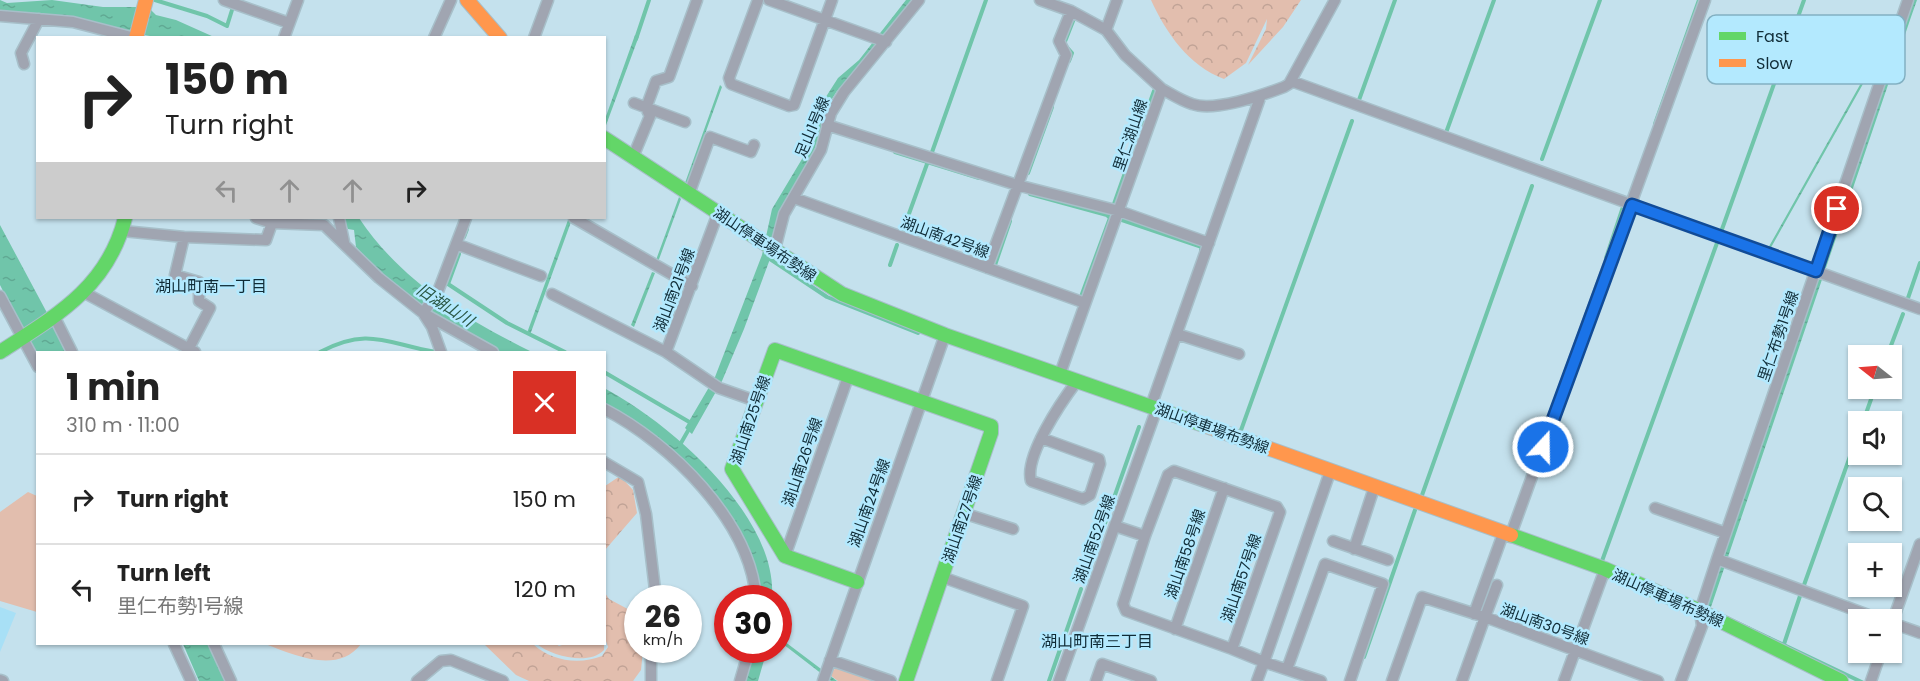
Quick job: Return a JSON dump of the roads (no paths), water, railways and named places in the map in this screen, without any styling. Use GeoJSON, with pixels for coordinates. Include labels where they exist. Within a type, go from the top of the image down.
{"type":"FeatureCollection","features":[{"type":"Feature","properties":{"kind":"main road"},"geometry":{"type":"LineString","coordinates":[[136,36],[146,3]]}},
{"type":"Feature","properties":{"kind":"main road"},"geometry":{"type":"LineString","coordinates":[[475,4],[499,36]]}},
{"type":"Feature","properties":{"kind":"main road","name":"湖山停車場布勢線"},"geometry":{"type":"LineString","coordinates":[[606,139],[842,294],[945,335],[1154,407],[1506,536],[1605,569],[1700,611],[1841,681]]}},
{"type":"Feature","properties":{"kind":"main road"},"geometry":{"type":"LineString","coordinates":[[0,352],[54,318],[85,292],[113,253],[124,224]]}},
{"type":"Feature","properties":{"kind":"main road","name":"湖山南25号線"},"geometry":{"type":"LineString","coordinates":[[785,556],[732,469],[774,350],[921,402]]}},
{"type":"Feature","properties":{"kind":"main road","name":"湖山南27号線"},"geometry":{"type":"LineString","coordinates":[[906,681],[991,434],[991,426],[921,402]]}},
{"type":"Feature","properties":{"kind":"main road"},"geometry":{"type":"LineString","coordinates":[[785,556],[857,582]]}},
{"type":"Feature","properties":{"kind":"street"},"geometry":{"type":"LineString","coordinates":[[224,0],[289,23]]}},
{"type":"Feature","properties":{"kind":"street"},"geometry":{"type":"LineString","coordinates":[[285,36],[298,0]]}},
{"type":"Feature","properties":{"kind":"street"},"geometry":{"type":"LineString","coordinates":[[435,36],[451,0]]}},
{"type":"Feature","properties":{"kind":"street"},"geometry":{"type":"LineString","coordinates":[[535,36],[548,0]]}},
{"type":"Feature","properties":{"kind":"street"},"geometry":{"type":"LineString","coordinates":[[633,157],[650,116],[646,108],[656,81],[669,77],[697,0]]}},
{"type":"Feature","properties":{"kind":"street"},"geometry":{"type":"LineString","coordinates":[[758,0],[729,78],[731,84],[789,106],[794,105],[832,0]]}},
{"type":"Feature","properties":{"kind":"street"},"geometry":{"type":"LineString","coordinates":[[769,0],[881,41]]}},
{"type":"Feature","properties":{"kind":"street","name":"足山1号線"},"geometry":{"type":"LineString","coordinates":[[775,249],[782,220],[821,150],[831,113],[881,41],[919,0]]}},
{"type":"Feature","properties":{"kind":"street"},"geometry":{"type":"LineString","coordinates":[[1040,0],[1071,11],[1106,30],[1125,55],[1162,89]]}},
{"type":"Feature","properties":{"kind":"street"},"geometry":{"type":"LineString","coordinates":[[1106,30],[1117,0]]}},
{"type":"Feature","properties":{"kind":"street"},"geometry":{"type":"LineString","coordinates":[[1335,0],[1291,81],[1920,309]]}},
{"type":"Feature","properties":{"kind":"street"},"geometry":{"type":"LineString","coordinates":[[1480,616],[1506,536],[1632,205],[1705,0]]}},
{"type":"Feature","properties":{"kind":"street","name":"里仁布勢1号線"},"geometry":{"type":"LineString","coordinates":[[1903,15],[1908,0]]}},
{"type":"Feature","properties":{"kind":"street"},"geometry":{"type":"LineString","coordinates":[[987,268],[1066,55],[1059,41],[1071,11]]}},
{"type":"Feature","properties":{"kind":"street"},"geometry":{"type":"LineString","coordinates":[[0,16],[73,22],[132,36]]}},
{"type":"Feature","properties":{"kind":"street"},"geometry":{"type":"LineString","coordinates":[[24,64],[21,53],[39,19]]}},
{"type":"Feature","properties":{"kind":"street","name":"里仁湖山線"},"geometry":{"type":"LineString","coordinates":[[1060,374],[1162,89],[1198,105],[1261,95],[1284,87],[1291,81]]}},
{"type":"Feature","properties":{"kind":"street","name":"里仁布勢1号線"},"geometry":{"type":"LineString","coordinates":[[1681,681],[1702,626],[1700,611],[1717,559],[1879,84]]}},
{"type":"Feature","properties":{"kind":"street","name":"湖山南52号線"},"geometry":{"type":"LineString","coordinates":[[1059,681],[1115,526],[1177,333],[1261,95]]}},
{"type":"Feature","properties":{"kind":"street"},"geometry":{"type":"LineString","coordinates":[[634,103],[685,122]]}},
{"type":"Feature","properties":{"kind":"street"},"geometry":{"type":"LineString","coordinates":[[827,125],[1016,185],[1119,211],[1209,243]]}},
{"type":"Feature","properties":{"kind":"street"},"geometry":{"type":"LineString","coordinates":[[689,194],[710,137],[751,152],[754,145]]}},
{"type":"Feature","properties":{"kind":"street","name":"湖山南42号線"},"geometry":{"type":"LineString","coordinates":[[794,198],[1085,303]]}},
{"type":"Feature","properties":{"kind":"street","name":"湖山南21号線"},"geometry":{"type":"LineString","coordinates":[[718,213],[666,352],[715,385],[756,401]]}},
{"type":"Feature","properties":{"kind":"street"},"geometry":{"type":"LineString","coordinates":[[259,219],[272,223],[320,224],[344,242],[379,278],[425,312],[492,351]]}},
{"type":"Feature","properties":{"kind":"street"},"geometry":{"type":"LineString","coordinates":[[339,219],[344,242]]}},
{"type":"Feature","properties":{"kind":"street"},"geometry":{"type":"LineString","coordinates":[[425,312],[437,294],[466,219]]}},
{"type":"Feature","properties":{"kind":"street"},"geometry":{"type":"LineString","coordinates":[[576,219],[692,286]]}},
{"type":"Feature","properties":{"kind":"street"},"geometry":{"type":"LineString","coordinates":[[124,224],[184,237],[266,240],[272,223]]}},
{"type":"Feature","properties":{"kind":"street"},"geometry":{"type":"LineString","coordinates":[[184,237],[175,275],[199,282],[200,302],[210,308],[190,351]]}},
{"type":"Feature","properties":{"kind":"street"},"geometry":{"type":"LineString","coordinates":[[456,244],[541,276]]}},
{"type":"Feature","properties":{"kind":"street"},"geometry":{"type":"LineString","coordinates":[[85,292],[188,351]]}},
{"type":"Feature","properties":{"kind":"street"},"geometry":{"type":"LineString","coordinates":[[552,294],[666,352]]}},
{"type":"Feature","properties":{"kind":"street"},"geometry":{"type":"LineString","coordinates":[[0,296],[36,363]]}},
{"type":"Feature","properties":{"kind":"street"},"geometry":{"type":"LineString","coordinates":[[425,312],[441,351]]}},
{"type":"Feature","properties":{"kind":"street"},"geometry":{"type":"LineString","coordinates":[[54,318],[71,351]]}},
{"type":"Feature","properties":{"kind":"street"},"geometry":{"type":"LineString","coordinates":[[1177,333],[1239,354]]}},
{"type":"Feature","properties":{"kind":"street","name":"湖山南24号線"},"geometry":{"type":"LineString","coordinates":[[823,681],[945,335]]}},
{"type":"Feature","properties":{"kind":"street","name":"湖山南26号線"},"geometry":{"type":"LineString","coordinates":[[785,556],[848,377]]}},
{"type":"Feature","properties":{"kind":"street"},"geometry":{"type":"LineString","coordinates":[[1041,438],[1099,459],[1100,464],[1090,495],[1083,499],[1031,481],[1029,474],[1041,438],[1060,403],[1077,381]]}},
{"type":"Feature","properties":{"kind":"street"},"geometry":{"type":"LineString","coordinates":[[606,410],[659,447],[708,495],[743,549],[753,572],[754,585]]}},
{"type":"Feature","properties":{"kind":"street"},"geometry":{"type":"LineString","coordinates":[[606,463],[638,482],[646,514],[654,585]]}},
{"type":"Feature","properties":{"kind":"street","name":"湖山南57号線"},"geometry":{"type":"LineString","coordinates":[[1174,471],[1224,489],[1277,507],[1280,512],[1232,649],[1126,611],[1123,604],[1168,475],[1174,471]]}},
{"type":"Feature","properties":{"kind":"street"},"geometry":{"type":"LineString","coordinates":[[1257,681],[1330,472]]}},
{"type":"Feature","properties":{"kind":"street"},"geometry":{"type":"LineString","coordinates":[[1354,549],[1374,488]]}},
{"type":"Feature","properties":{"kind":"street","name":"湖山南58号線"},"geometry":{"type":"LineString","coordinates":[[1175,629],[1224,489]]}},
{"type":"Feature","properties":{"kind":"street"},"geometry":{"type":"LineString","coordinates":[[1655,508],[1726,533]]}},
{"type":"Feature","properties":{"kind":"street"},"geometry":{"type":"LineString","coordinates":[[963,513],[1013,529]]}},
{"type":"Feature","properties":{"kind":"street"},"geometry":{"type":"LineString","coordinates":[[1115,526],[1145,536]]}},
{"type":"Feature","properties":{"kind":"street"},"geometry":{"type":"LineString","coordinates":[[1333,541],[1388,560]]}},
{"type":"Feature","properties":{"kind":"street"},"geometry":{"type":"LineString","coordinates":[[1897,609],[1920,544]]}},
{"type":"Feature","properties":{"kind":"street"},"geometry":{"type":"LineString","coordinates":[[1717,559],[1851,609]]}},
{"type":"Feature","properties":{"kind":"street"},"geometry":{"type":"LineString","coordinates":[[1287,669],[1325,564],[1383,584],[1350,681]]}},
{"type":"Feature","properties":{"kind":"street"},"geometry":{"type":"LineString","coordinates":[[1564,681],[1605,569]]}},
{"type":"Feature","properties":{"kind":"street"},"geometry":{"type":"LineString","coordinates":[[942,577],[1023,606],[997,681]]}},
{"type":"Feature","properties":{"kind":"street"},"geometry":{"type":"LineString","coordinates":[[1480,616],[1497,585]]}},
{"type":"Feature","properties":{"kind":"street"},"geometry":{"type":"LineString","coordinates":[[1392,681],[1422,597],[1480,616]]}},
{"type":"Feature","properties":{"kind":"street","name":"湖山南30号線"},"geometry":{"type":"LineString","coordinates":[[1462,681],[1480,616],[1658,681]]}},
{"type":"Feature","properties":{"kind":"street"},"geometry":{"type":"LineString","coordinates":[[1902,627],[1920,633]]}},
{"type":"Feature","properties":{"kind":"street"},"geometry":{"type":"LineString","coordinates":[[174,645],[191,681]]}},
{"type":"Feature","properties":{"kind":"street"},"geometry":{"type":"LineString","coordinates":[[214,645],[231,681]]}},
{"type":"Feature","properties":{"kind":"street"},"geometry":{"type":"LineString","coordinates":[[1232,649],[1321,681]]}},
{"type":"Feature","properties":{"kind":"street"},"geometry":{"type":"LineString","coordinates":[[417,681],[441,661],[451,660],[503,681]]}},
{"type":"Feature","properties":{"kind":"street"},"geometry":{"type":"LineString","coordinates":[[830,660],[891,681]]}},
{"type":"Feature","properties":{"kind":"street"},"geometry":{"type":"LineString","coordinates":[[651,663],[651,681]]}},
{"type":"Feature","properties":{"kind":"street"},"geometry":{"type":"LineString","coordinates":[[740,681],[745,663]]}},
{"type":"Feature","properties":{"kind":"street"},"geometry":{"type":"LineString","coordinates":[[1871,681],[1877,663]]}},
{"type":"Feature","properties":{"kind":"street"},"geometry":{"type":"LineString","coordinates":[[1096,681],[1102,664],[1150,681]]}},
{"type":"Feature","properties":{"kind":"water"},"geometry":{"type":"Polygon","coordinates":[[[0,0],[7,3],[52,0],[103,7],[136,7],[151,10],[156,15],[176,20],[212,36],[150,36],[0,10],[0,0]]]}},
{"type":"Feature","properties":{"kind":"water"},"geometry":{"type":"Polygon","coordinates":[[[906,0],[915,0],[862,66],[837,91],[828,105],[811,161],[776,226],[770,259],[744,329],[722,381],[692,434],[685,428],[715,377],[762,255],[772,209],[802,159],[822,103],[838,78],[859,60],[906,0]]]}},
{"type":"Feature","properties":{"kind":"water"},"geometry":{"type":"Polygon","coordinates":[[[1913,0],[1917,0],[1905,35],[1905,23],[1913,0]]]}},
{"type":"Feature","properties":{"kind":"water"},"geometry":{"type":"Polygon","coordinates":[[[635,35],[639,36],[606,125],[606,116],[635,35]]]}},
{"type":"Feature","properties":{"kind":"water"},"geometry":{"type":"Polygon","coordinates":[[[1860,84],[1863,84],[1769,251],[1767,250],[1860,84]]]}},
{"type":"Feature","properties":{"kind":"water"},"geometry":{"type":"Polygon","coordinates":[[[1884,84],[1888,84],[1711,607],[1701,623],[1679,681],[1675,681],[1698,621],[1708,602],[1884,84]]]}},
{"type":"Feature","properties":{"kind":"water"},"geometry":{"type":"Polygon","coordinates":[[[720,85],[722,87],[687,184],[685,183],[720,85]]]}},
{"type":"Feature","properties":{"kind":"water"},"geometry":{"type":"Polygon","coordinates":[[[679,197],[681,199],[658,262],[656,260],[679,197]]]}},
{"type":"Feature","properties":{"kind":"water","name":"旧湖山川"},"geometry":{"type":"Polygon","coordinates":[[[343,219],[360,219],[376,241],[415,280],[459,312],[530,351],[498,351],[451,326],[399,291],[356,247],[354,230],[348,229],[343,219]]]}},
{"type":"Feature","properties":{"kind":"water"},"geometry":{"type":"Polygon","coordinates":[[[568,220],[571,222],[530,335],[527,333],[568,220]]]}},
{"type":"Feature","properties":{"kind":"water"},"geometry":{"type":"Polygon","coordinates":[[[0,225],[67,351],[36,351],[36,356],[0,285],[0,225]]]}},
{"type":"Feature","properties":{"kind":"water"},"geometry":{"type":"Polygon","coordinates":[[[652,272],[655,273],[634,327],[631,325],[652,272]]]}},
{"type":"Feature","properties":{"kind":"water"},"geometry":{"type":"Polygon","coordinates":[[[606,389],[659,424],[715,475],[739,504],[757,535],[769,567],[771,585],[758,585],[756,572],[749,553],[702,482],[606,406],[606,389]]]}},
{"type":"Feature","properties":{"kind":"water"},"geometry":{"type":"Polygon","coordinates":[[[1717,611],[1864,681],[1855,681],[1716,614],[1717,611]]]}},
{"type":"Feature","properties":{"kind":"water"},"geometry":{"type":"Polygon","coordinates":[[[183,645],[210,645],[227,681],[199,681],[183,645]]]}},
{"type":"Feature","properties":{"kind":"water"},"geometry":{"type":"Polygon","coordinates":[[[792,647],[837,681],[831,681],[792,651],[792,647]]]}},
{"type":"Feature","properties":{"kind":"water"},"geometry":{"type":"Polygon","coordinates":[[[748,663],[763,663],[758,681],[742,681],[748,663]]]}},
{"type":"Feature","properties":{"kind":"waterway"},"geometry":{"type":"LineString","coordinates":[[155,0],[207,16],[227,26],[232,10]]}},
{"type":"Feature","properties":{"kind":"waterway"},"geometry":{"type":"LineString","coordinates":[[636,39],[649,0]]}},
{"type":"Feature","properties":{"kind":"waterway"},"geometry":{"type":"LineString","coordinates":[[931,155],[986,0]]}},
{"type":"Feature","properties":{"kind":"waterway"},"geometry":{"type":"LineString","coordinates":[[1359,100],[1395,0]]}},
{"type":"Feature","properties":{"kind":"waterway"},"geometry":{"type":"LineString","coordinates":[[1447,130],[1494,0]]}},
{"type":"Feature","properties":{"kind":"waterway"},"geometry":{"type":"LineString","coordinates":[[1542,159],[1600,0]]}},
{"type":"Feature","properties":{"kind":"waterway"},"geometry":{"type":"LineString","coordinates":[[1655,124],[1699,0]]}},
{"type":"Feature","properties":{"kind":"waterway"},"geometry":{"type":"LineString","coordinates":[[1799,15],[1804,0]]}},
{"type":"Feature","properties":{"kind":"waterway"},"geometry":{"type":"LineString","coordinates":[[1069,61],[1072,53],[1064,44],[1075,16]]}},
{"type":"Feature","properties":{"kind":"waterway"},"geometry":{"type":"LineString","coordinates":[[1721,232],[1774,84]]}},
{"type":"Feature","properties":{"kind":"waterway"},"geometry":{"type":"LineString","coordinates":[[1114,204],[1154,91]]}},
{"type":"Feature","properties":{"kind":"waterway"},"geometry":{"type":"LineString","coordinates":[[1028,173],[1052,107]]}},
{"type":"Feature","properties":{"kind":"waterway"},"geometry":{"type":"LineString","coordinates":[[1240,433],[1352,121]]}},
{"type":"Feature","properties":{"kind":"waterway"},"geometry":{"type":"LineString","coordinates":[[895,152],[979,178]]}},
{"type":"Feature","properties":{"kind":"waterway"},"geometry":{"type":"LineString","coordinates":[[902,233],[927,164]]}},
{"type":"Feature","properties":{"kind":"waterway"},"geometry":{"type":"LineString","coordinates":[[1421,498],[1532,186]]}},
{"type":"Feature","properties":{"kind":"waterway"},"geometry":{"type":"LineString","coordinates":[[1030,194],[1107,215],[1110,218],[1082,294]]}},
{"type":"Feature","properties":{"kind":"waterway"},"geometry":{"type":"LineString","coordinates":[[1606,258],[1623,207]]}},
{"type":"Feature","properties":{"kind":"waterway"},"geometry":{"type":"LineString","coordinates":[[1119,219],[1202,247],[1201,250]]}},
{"type":"Feature","properties":{"kind":"waterway"},"geometry":{"type":"LineString","coordinates":[[995,265],[1010,221]]}},
{"type":"Feature","properties":{"kind":"waterway"},"geometry":{"type":"LineString","coordinates":[[464,237],[467,229]]}},
{"type":"Feature","properties":{"kind":"waterway"},"geometry":{"type":"LineString","coordinates":[[1602,561],[1717,243]]}},
{"type":"Feature","properties":{"kind":"waterway"},"geometry":{"type":"LineString","coordinates":[[890,265],[897,245]]}},
{"type":"Feature","properties":{"kind":"waterway"},"geometry":{"type":"LineString","coordinates":[[459,254],[448,284],[507,323],[563,351]]}},
{"type":"Feature","properties":{"kind":"waterway"},"geometry":{"type":"LineString","coordinates":[[767,257],[827,297],[918,333]]}},
{"type":"Feature","properties":{"kind":"waterway"},"geometry":{"type":"LineString","coordinates":[[1908,298],[1920,263]]}},
{"type":"Feature","properties":{"kind":"waterway"},"geometry":{"type":"LineString","coordinates":[[1891,345],[1903,314]]}},
{"type":"Feature","properties":{"kind":"waterway"},"geometry":{"type":"LineString","coordinates":[[322,351],[337,344],[365,338],[430,351]]}},
{"type":"Feature","properties":{"kind":"waterway"},"geometry":{"type":"LineString","coordinates":[[606,373],[691,423]]}},
{"type":"Feature","properties":{"kind":"waterway"},"geometry":{"type":"LineString","coordinates":[[1867,411],[1871,399]]}},
{"type":"Feature","properties":{"kind":"waterway"},"geometry":{"type":"LineString","coordinates":[[1086,577],[1139,427]]}},
{"type":"Feature","properties":{"kind":"waterway"},"geometry":{"type":"LineString","coordinates":[[681,443],[689,429]]}},
{"type":"Feature","properties":{"kind":"waterway"},"geometry":{"type":"LineString","coordinates":[[1804,585],[1848,462]]}},
{"type":"Feature","properties":{"kind":"waterway"},"geometry":{"type":"LineString","coordinates":[[1364,657],[1415,510]]}},
{"type":"Feature","properties":{"kind":"waterway"},"geometry":{"type":"LineString","coordinates":[[1049,681],[1081,589]]}},
{"type":"Feature","properties":{"kind":"waterway"},"geometry":{"type":"LineString","coordinates":[[1784,644],[1800,596]]}},
{"type":"Feature","properties":{"kind":"district","name":"湖山町南一丁目"},"geometry":{"type":"Point","coordinates":[211,286]}},
{"type":"Feature","properties":{"kind":"district","name":"湖山町南三丁目"},"geometry":{"type":"Point","coordinates":[1097,641]}}]}
